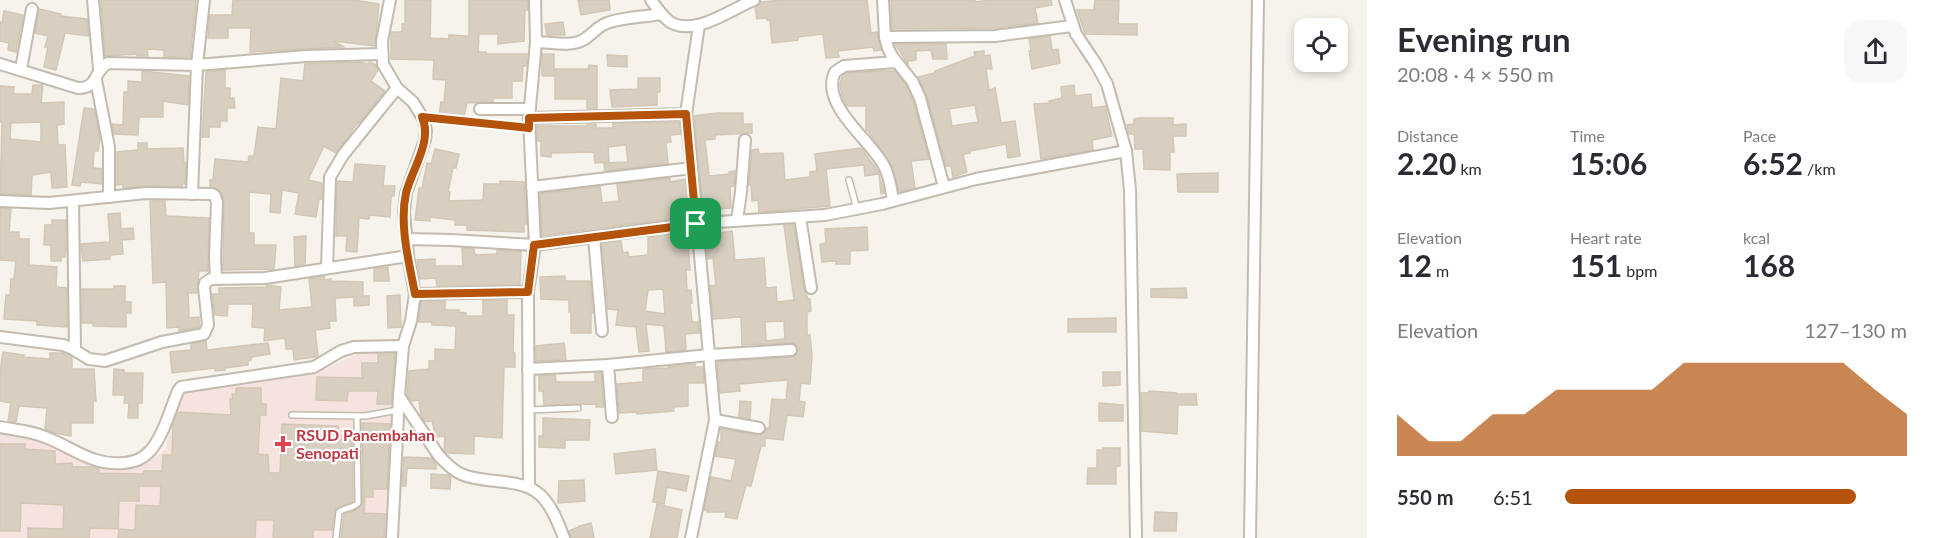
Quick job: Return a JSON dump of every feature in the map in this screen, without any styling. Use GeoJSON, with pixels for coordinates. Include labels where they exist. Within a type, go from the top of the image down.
{"type":"FeatureCollection","features":[{"type":"Feature","properties":{"kind":"street"},"geometry":{"type":"LineString","coordinates":[[93,0],[98,74],[109,147],[109,197]]}},
{"type":"Feature","properties":{"kind":"street"},"geometry":{"type":"LineString","coordinates":[[192,194],[197,64],[204,0]]}},
{"type":"Feature","properties":{"kind":"street"},"geometry":{"type":"LineString","coordinates":[[390,0],[381,41],[383,64],[397,88],[413,102],[422,117],[426,130],[425,140],[411,177],[404,212],[408,256],[415,294],[411,321],[403,346],[392,538]]}},
{"type":"Feature","properties":{"kind":"street"},"geometry":{"type":"LineString","coordinates":[[529,486],[528,292],[534,245],[529,118],[536,42],[535,0]]}},
{"type":"Feature","properties":{"kind":"street"},"geometry":{"type":"LineString","coordinates":[[651,0],[670,22],[687,26],[699,25],[754,0]]}},
{"type":"Feature","properties":{"kind":"street"},"geometry":{"type":"LineString","coordinates":[[883,0],[885,38],[896,63],[912,81],[920,98],[944,187]]}},
{"type":"Feature","properties":{"kind":"street"},"geometry":{"type":"LineString","coordinates":[[1065,0],[1072,26],[1107,84],[1126,151],[1130,190],[1136,538]]}},
{"type":"Feature","properties":{"kind":"street"},"geometry":{"type":"LineString","coordinates":[[1250,538],[1258,0]]}},
{"type":"Feature","properties":{"kind":"street"},"geometry":{"type":"LineString","coordinates":[[21,69],[32,9]]}},
{"type":"Feature","properties":{"kind":"street"},"geometry":{"type":"LineString","coordinates":[[536,42],[575,43],[608,22],[661,14]]}},
{"type":"Feature","properties":{"kind":"street"},"geometry":{"type":"LineString","coordinates":[[691,538],[715,420],[686,114],[699,25]]}},
{"type":"Feature","properties":{"kind":"street"},"geometry":{"type":"LineString","coordinates":[[885,38],[995,36],[1072,26]]}},
{"type":"Feature","properties":{"kind":"street"},"geometry":{"type":"LineString","coordinates":[[0,64],[78,88],[89,86],[108,63],[197,64],[306,56],[381,54]]}},
{"type":"Feature","properties":{"kind":"street"},"geometry":{"type":"LineString","coordinates":[[893,200],[886,169],[847,120],[836,98],[832,81],[835,72],[844,66],[896,63]]}},
{"type":"Feature","properties":{"kind":"street"},"geometry":{"type":"LineString","coordinates":[[327,268],[330,177],[343,155],[397,88]]}},
{"type":"Feature","properties":{"kind":"street"},"geometry":{"type":"LineString","coordinates":[[480,109],[529,118],[686,114]]}},
{"type":"Feature","properties":{"kind":"street"},"geometry":{"type":"LineString","coordinates":[[737,220],[745,140]]}},
{"type":"Feature","properties":{"kind":"street"},"geometry":{"type":"LineString","coordinates":[[406,239],[534,245],[696,224],[825,215],[944,187],[1126,151]]}},
{"type":"Feature","properties":{"kind":"street"},"geometry":{"type":"LineString","coordinates":[[532,188],[692,168]]}},
{"type":"Feature","properties":{"kind":"street"},"geometry":{"type":"LineString","coordinates":[[0,201],[49,203],[146,193],[212,194],[216,199],[214,265],[216,278]]}},
{"type":"Feature","properties":{"kind":"street"},"geometry":{"type":"LineString","coordinates":[[74,201],[75,350]]}},
{"type":"Feature","properties":{"kind":"street"},"geometry":{"type":"LineString","coordinates":[[800,217],[811,288]]}},
{"type":"Feature","properties":{"kind":"street"},"geometry":{"type":"LineString","coordinates":[[594,237],[602,331]]}},
{"type":"Feature","properties":{"kind":"street"},"geometry":{"type":"LineString","coordinates":[[0,337],[63,345],[89,359],[105,361],[162,342],[204,334],[208,325],[204,286],[208,281],[216,278],[265,278],[408,256]]}},
{"type":"Feature","properties":{"kind":"street"},"geometry":{"type":"LineString","coordinates":[[415,294],[528,292]]}},
{"type":"Feature","properties":{"kind":"street"},"geometry":{"type":"LineString","coordinates":[[0,427],[35,433],[75,453],[103,463],[133,462],[152,449],[181,387],[314,367],[341,351],[354,347],[403,346]]}},
{"type":"Feature","properties":{"kind":"street"},"geometry":{"type":"LineString","coordinates":[[528,369],[791,350]]}},
{"type":"Feature","properties":{"kind":"street"},"geometry":{"type":"LineString","coordinates":[[608,365],[612,417]]}},
{"type":"Feature","properties":{"kind":"street"},"geometry":{"type":"LineString","coordinates":[[399,396],[439,456],[453,469],[480,480],[529,486],[544,499],[554,514],[564,538]]}},
{"type":"Feature","properties":{"kind":"street"},"geometry":{"type":"LineString","coordinates":[[715,420],[759,428]]}},
{"type":"Feature","properties":{"kind":"lane"},"geometry":{"type":"LineString","coordinates":[[422,117],[529,118]]}},
{"type":"Feature","properties":{"kind":"lane"},"geometry":{"type":"LineString","coordinates":[[849,180],[857,209]]}},
{"type":"Feature","properties":{"kind":"lane"},"geometry":{"type":"LineString","coordinates":[[529,410],[578,408]]}},
{"type":"Feature","properties":{"kind":"lane"},"geometry":{"type":"LineString","coordinates":[[292,415],[372,416],[398,410]]}},
{"type":"Feature","properties":{"kind":"lane"},"geometry":{"type":"LineString","coordinates":[[336,538],[339,512],[355,507],[358,503],[357,416]]}},
{"type":"Feature","properties":{"kind":"shaded area","name":"RSUD Panembahan Senopati"},"geometry":{"type":"Polygon","coordinates":[[[404,350],[392,538],[0,538],[0,428],[21,432],[119,467],[146,464],[166,449],[173,392],[267,381],[326,369],[363,351],[404,350]]]}},
{"type":"Feature","properties":{"kind":"building"},"geometry":{"type":"Polygon","coordinates":[[[101,0],[196,0],[190,57],[164,57],[164,50],[147,49],[148,56],[137,56],[137,54],[105,56],[101,0]]]}},
{"type":"Feature","properties":{"kind":"building"},"geometry":{"type":"Polygon","coordinates":[[[233,0],[353,0],[379,4],[375,46],[333,41],[344,47],[250,52],[251,28],[228,28],[228,38],[208,38],[210,15],[232,15],[233,0]]]}},
{"type":"Feature","properties":{"kind":"building"},"geometry":{"type":"Polygon","coordinates":[[[405,0],[431,0],[430,38],[449,39],[449,35],[469,36],[469,0],[528,0],[528,10],[525,10],[524,41],[498,44],[498,34],[479,34],[478,52],[527,54],[522,81],[512,81],[512,98],[493,98],[493,102],[467,103],[464,117],[439,115],[441,102],[444,103],[446,80],[433,79],[434,60],[391,59],[391,32],[402,32],[402,24],[405,24],[405,0]]]}},
{"type":"Feature","properties":{"kind":"building"},"geometry":{"type":"Polygon","coordinates":[[[578,0],[609,0],[610,10],[581,15],[578,0]]]}},
{"type":"Feature","properties":{"kind":"building"},"geometry":{"type":"Polygon","coordinates":[[[867,0],[871,33],[877,32],[881,50],[874,51],[873,47],[838,51],[839,57],[826,58],[823,34],[772,43],[770,20],[757,19],[755,8],[761,2],[867,0]]]}},
{"type":"Feature","properties":{"kind":"building"},"geometry":{"type":"Polygon","coordinates":[[[891,0],[975,0],[975,2],[1051,0],[1052,5],[1035,8],[1038,23],[994,28],[892,29],[891,0]]]}},
{"type":"Feature","properties":{"kind":"building"},"geometry":{"type":"Polygon","coordinates":[[[1095,0],[1119,0],[1118,24],[1137,24],[1137,35],[1085,34],[1077,10],[1094,10],[1095,0]]]}},
{"type":"Feature","properties":{"kind":"building"},"geometry":{"type":"Polygon","coordinates":[[[39,9],[61,14],[60,16],[87,19],[89,36],[65,33],[56,70],[44,67],[48,36],[35,33],[39,9]]]}},
{"type":"Feature","properties":{"kind":"building"},"geometry":{"type":"Polygon","coordinates":[[[4,11],[23,15],[16,52],[8,50],[9,43],[0,41],[0,22],[2,23],[4,11]]]}},
{"type":"Feature","properties":{"kind":"building"},"geometry":{"type":"Polygon","coordinates":[[[563,22],[565,35],[547,35],[545,24],[563,22]]]}},
{"type":"Feature","properties":{"kind":"building"},"geometry":{"type":"Polygon","coordinates":[[[1050,36],[1052,50],[1058,49],[1060,63],[1032,69],[1029,39],[1050,36]]]}},
{"type":"Feature","properties":{"kind":"building"},"geometry":{"type":"Polygon","coordinates":[[[895,44],[946,44],[947,59],[933,59],[931,50],[916,51],[916,60],[908,61],[908,64],[895,44]]]}},
{"type":"Feature","properties":{"kind":"building"},"geometry":{"type":"Polygon","coordinates":[[[984,51],[984,56],[990,55],[992,69],[986,69],[989,90],[995,88],[1001,123],[1015,121],[1020,156],[1008,158],[1006,144],[970,151],[970,153],[963,154],[967,172],[953,177],[951,166],[946,166],[927,96],[918,77],[935,73],[935,71],[975,56],[974,52],[984,51]],[[975,105],[949,109],[952,126],[978,122],[975,105]]]}},
{"type":"Feature","properties":{"kind":"building"},"geometry":{"type":"Polygon","coordinates":[[[542,54],[554,54],[554,76],[542,76],[542,54]]]}},
{"type":"Feature","properties":{"kind":"building"},"geometry":{"type":"Polygon","coordinates":[[[607,55],[627,56],[627,67],[608,66],[607,55]]]}},
{"type":"Feature","properties":{"kind":"building"},"geometry":{"type":"Polygon","coordinates":[[[359,62],[368,64],[370,62],[376,65],[378,70],[371,81],[385,91],[336,153],[324,146],[308,180],[322,183],[322,199],[319,199],[316,217],[295,214],[299,193],[282,190],[280,213],[270,212],[271,194],[249,192],[249,233],[254,233],[254,245],[276,245],[274,269],[223,270],[224,200],[220,190],[210,186],[210,180],[213,180],[215,159],[248,162],[249,156],[254,156],[258,127],[276,129],[281,78],[303,81],[305,64],[359,62]]]}},
{"type":"Feature","properties":{"kind":"building"},"geometry":{"type":"Polygon","coordinates":[[[589,65],[597,66],[597,109],[587,109],[587,99],[555,99],[555,69],[588,69],[589,65]]]}},
{"type":"Feature","properties":{"kind":"building"},"geometry":{"type":"Polygon","coordinates":[[[225,70],[225,88],[230,88],[230,98],[234,98],[235,108],[227,108],[227,121],[220,121],[220,127],[209,127],[209,137],[202,137],[206,72],[225,70]]]}},
{"type":"Feature","properties":{"kind":"building"},"geometry":{"type":"Polygon","coordinates":[[[142,71],[189,76],[188,105],[163,101],[163,117],[139,117],[138,135],[114,134],[112,124],[123,125],[124,92],[128,92],[128,81],[142,82],[142,71]]]}},
{"type":"Feature","properties":{"kind":"building"},"geometry":{"type":"Polygon","coordinates":[[[895,71],[906,85],[913,101],[929,159],[911,161],[915,188],[899,191],[891,164],[866,130],[866,106],[847,106],[842,95],[840,85],[842,77],[847,73],[895,71]]]}},
{"type":"Feature","properties":{"kind":"building"},"geometry":{"type":"Polygon","coordinates":[[[638,78],[660,78],[657,105],[612,107],[610,90],[638,89],[638,78]]]}},
{"type":"Feature","properties":{"kind":"building"},"geometry":{"type":"Polygon","coordinates":[[[33,85],[43,85],[41,103],[64,102],[64,124],[57,125],[58,145],[65,145],[67,187],[52,188],[51,172],[32,175],[31,195],[0,194],[2,122],[0,122],[0,86],[14,87],[13,94],[32,94],[33,85]],[[41,122],[11,123],[10,139],[41,142],[41,122]]]}},
{"type":"Feature","properties":{"kind":"building"},"geometry":{"type":"Polygon","coordinates":[[[1074,85],[1075,96],[1091,94],[1092,108],[1105,106],[1112,136],[1092,140],[1093,150],[1041,159],[1034,104],[1050,103],[1049,101],[1062,98],[1061,87],[1074,85]]]}},
{"type":"Feature","properties":{"kind":"building"},"geometry":{"type":"Polygon","coordinates":[[[84,108],[94,109],[100,138],[98,151],[94,151],[93,168],[102,169],[102,184],[81,182],[80,186],[72,185],[84,108]]]}},
{"type":"Feature","properties":{"kind":"building"},"geometry":{"type":"Polygon","coordinates":[[[743,113],[743,124],[752,124],[752,133],[715,135],[715,139],[705,140],[709,176],[730,174],[729,172],[735,171],[734,186],[730,187],[731,208],[703,210],[694,116],[743,113]]]}},
{"type":"Feature","properties":{"kind":"building"},"geometry":{"type":"Polygon","coordinates":[[[1173,118],[1173,125],[1186,124],[1186,136],[1173,136],[1174,152],[1170,152],[1170,170],[1144,169],[1143,149],[1135,149],[1134,134],[1129,134],[1127,125],[1134,124],[1134,119],[1173,118]]]}},
{"type":"Feature","properties":{"kind":"building"},"geometry":{"type":"Polygon","coordinates":[[[679,122],[681,134],[670,135],[671,142],[666,143],[668,163],[605,171],[604,163],[628,162],[626,145],[608,147],[609,162],[595,163],[594,152],[551,153],[551,157],[541,156],[541,141],[538,141],[537,126],[596,124],[596,128],[613,128],[613,123],[679,122]]]}},
{"type":"Feature","properties":{"kind":"building"},"geometry":{"type":"Polygon","coordinates":[[[138,143],[147,143],[147,149],[183,148],[184,163],[186,163],[185,184],[182,186],[123,188],[123,184],[117,185],[117,152],[138,150],[138,143]]]}},
{"type":"Feature","properties":{"kind":"building"},"geometry":{"type":"Polygon","coordinates":[[[861,148],[879,174],[865,176],[864,165],[826,169],[830,206],[759,212],[758,200],[752,201],[751,185],[749,185],[752,150],[758,149],[759,154],[783,153],[785,180],[810,177],[810,172],[817,171],[815,154],[861,148]]]}},
{"type":"Feature","properties":{"kind":"building"},"geometry":{"type":"Polygon","coordinates":[[[435,149],[459,154],[456,168],[453,168],[448,192],[450,192],[449,201],[483,200],[484,184],[500,184],[500,181],[524,182],[527,224],[524,224],[524,232],[467,230],[467,225],[455,225],[455,220],[430,217],[430,221],[415,220],[419,188],[422,188],[427,163],[431,164],[435,149]]]}},
{"type":"Feature","properties":{"kind":"building"},"geometry":{"type":"Polygon","coordinates":[[[355,164],[385,166],[383,186],[395,186],[394,196],[391,196],[390,217],[370,215],[369,219],[359,218],[357,252],[346,251],[347,236],[336,236],[337,181],[353,182],[355,164]]]}},
{"type":"Feature","properties":{"kind":"building"},"geometry":{"type":"Polygon","coordinates":[[[1218,173],[1218,192],[1178,192],[1177,174],[1218,173]]]}},
{"type":"Feature","properties":{"kind":"building"},"geometry":{"type":"Polygon","coordinates":[[[879,175],[884,193],[881,194],[879,175]]]}},
{"type":"Feature","properties":{"kind":"building"},"geometry":{"type":"Polygon","coordinates":[[[670,178],[670,182],[686,179],[689,216],[542,236],[540,194],[600,186],[602,203],[619,201],[617,184],[670,178]]]}},
{"type":"Feature","properties":{"kind":"building"},"geometry":{"type":"Polygon","coordinates":[[[150,201],[165,201],[166,216],[209,218],[208,271],[199,271],[197,293],[188,293],[189,318],[199,317],[199,327],[179,331],[179,327],[167,328],[166,282],[153,283],[150,201]]]}},
{"type":"Feature","properties":{"kind":"building"},"geometry":{"type":"Polygon","coordinates":[[[0,208],[11,209],[9,232],[19,232],[19,239],[29,239],[29,265],[57,267],[56,285],[67,288],[67,327],[37,325],[37,321],[4,319],[6,295],[10,295],[16,261],[0,260],[0,208]]]}},
{"type":"Feature","properties":{"kind":"building"},"geometry":{"type":"Polygon","coordinates":[[[120,213],[121,229],[133,228],[134,239],[122,240],[123,254],[110,255],[110,259],[83,261],[81,244],[110,242],[108,214],[120,213]]]}},
{"type":"Feature","properties":{"kind":"building"},"geometry":{"type":"Polygon","coordinates":[[[52,220],[66,220],[66,250],[65,257],[61,257],[61,261],[51,261],[51,245],[44,245],[45,225],[52,225],[52,220]]]}},
{"type":"Feature","properties":{"kind":"building"},"geometry":{"type":"Polygon","coordinates":[[[784,225],[794,225],[804,289],[810,299],[811,311],[807,312],[807,335],[810,335],[812,356],[810,384],[801,383],[799,401],[805,402],[803,417],[787,415],[783,440],[765,438],[765,446],[761,446],[751,486],[746,485],[737,519],[725,517],[726,512],[707,512],[704,510],[711,477],[731,481],[736,459],[715,456],[718,442],[721,443],[721,429],[758,435],[764,433],[766,428],[769,428],[772,399],[786,400],[788,380],[739,384],[740,391],[720,393],[717,362],[791,357],[797,354],[798,349],[795,344],[791,343],[742,345],[741,317],[713,319],[710,286],[716,285],[713,258],[708,259],[706,235],[732,231],[735,260],[764,258],[766,288],[776,287],[777,302],[794,300],[784,225]],[[784,321],[765,322],[766,341],[785,339],[784,321]]]}},
{"type":"Feature","properties":{"kind":"building"},"geometry":{"type":"Polygon","coordinates":[[[867,227],[868,250],[850,251],[850,264],[836,264],[836,261],[822,262],[820,244],[826,243],[825,229],[867,227]]]}},
{"type":"Feature","properties":{"kind":"building"},"geometry":{"type":"Polygon","coordinates":[[[687,232],[690,270],[686,270],[687,291],[691,290],[692,322],[698,322],[700,333],[685,334],[686,350],[666,352],[664,326],[646,324],[649,351],[639,352],[636,327],[616,325],[618,310],[608,309],[602,243],[621,241],[623,253],[628,252],[629,257],[648,255],[648,237],[687,232]],[[663,289],[648,290],[645,311],[665,314],[663,289]]]}},
{"type":"Feature","properties":{"kind":"building"},"geometry":{"type":"Polygon","coordinates":[[[306,236],[305,264],[295,266],[294,237],[306,236]]]}},
{"type":"Feature","properties":{"kind":"building"},"geometry":{"type":"Polygon","coordinates":[[[462,248],[474,249],[475,255],[497,254],[497,250],[521,252],[520,285],[437,286],[436,278],[420,279],[417,260],[435,259],[435,266],[463,266],[462,248]]]}},
{"type":"Feature","properties":{"kind":"building"},"geometry":{"type":"Polygon","coordinates":[[[388,267],[389,281],[374,281],[374,269],[388,267]]]}},
{"type":"Feature","properties":{"kind":"building"},"geometry":{"type":"Polygon","coordinates":[[[324,276],[325,280],[331,279],[331,281],[363,282],[363,296],[369,296],[369,305],[354,306],[354,297],[335,298],[336,321],[329,321],[330,328],[315,330],[318,356],[294,360],[293,349],[286,349],[285,338],[264,341],[265,328],[252,327],[253,304],[228,304],[227,316],[215,315],[212,294],[219,294],[219,288],[267,287],[267,285],[281,287],[279,310],[312,307],[309,279],[324,276]]]}},
{"type":"Feature","properties":{"kind":"building"},"geometry":{"type":"Polygon","coordinates":[[[565,276],[565,281],[590,281],[593,313],[591,313],[591,333],[571,333],[569,300],[541,299],[540,277],[565,276]]]}},
{"type":"Feature","properties":{"kind":"building"},"geometry":{"type":"Polygon","coordinates":[[[114,286],[125,286],[125,302],[131,302],[131,313],[126,313],[126,327],[93,326],[93,323],[82,323],[82,289],[114,289],[114,286]]]}},
{"type":"Feature","properties":{"kind":"building"},"geometry":{"type":"Polygon","coordinates":[[[1186,288],[1187,298],[1151,297],[1151,289],[1186,288]]]}},
{"type":"Feature","properties":{"kind":"building"},"geometry":{"type":"Polygon","coordinates":[[[400,295],[401,327],[388,328],[387,296],[400,295]]]}},
{"type":"Feature","properties":{"kind":"building"},"geometry":{"type":"Polygon","coordinates":[[[483,300],[507,300],[507,315],[514,315],[515,367],[504,367],[502,438],[474,436],[474,454],[446,453],[444,450],[445,436],[436,437],[432,421],[425,422],[421,416],[419,400],[412,401],[407,394],[409,371],[429,369],[429,361],[435,361],[435,349],[455,350],[456,326],[418,322],[421,301],[445,301],[445,310],[459,310],[458,312],[466,313],[466,316],[483,316],[483,300]]]}},
{"type":"Feature","properties":{"kind":"building"},"geometry":{"type":"Polygon","coordinates":[[[1116,318],[1116,332],[1068,332],[1068,319],[1116,318]]]}},
{"type":"Feature","properties":{"kind":"building"},"geometry":{"type":"Polygon","coordinates":[[[206,341],[207,350],[268,343],[270,354],[251,357],[248,365],[225,368],[225,370],[215,371],[215,368],[172,373],[170,352],[191,350],[191,344],[206,341]]]}},
{"type":"Feature","properties":{"kind":"building"},"geometry":{"type":"Polygon","coordinates":[[[564,343],[566,360],[536,361],[536,346],[564,343]]]}},
{"type":"Feature","properties":{"kind":"building"},"geometry":{"type":"Polygon","coordinates":[[[3,352],[24,355],[23,357],[50,359],[50,353],[63,353],[72,357],[72,369],[94,369],[96,401],[93,401],[93,423],[71,423],[71,436],[55,433],[45,429],[47,408],[19,406],[16,422],[8,421],[11,403],[0,401],[0,371],[3,352]]]}},
{"type":"Feature","properties":{"kind":"building"},"geometry":{"type":"Polygon","coordinates":[[[378,354],[395,354],[391,404],[377,404],[378,391],[348,391],[347,401],[316,400],[317,377],[362,378],[362,363],[378,363],[378,354]]]}},
{"type":"Feature","properties":{"kind":"building"},"geometry":{"type":"Polygon","coordinates":[[[695,364],[695,367],[703,367],[704,383],[688,383],[688,406],[673,407],[674,411],[619,413],[617,384],[643,382],[643,369],[695,364]]]}},
{"type":"Feature","properties":{"kind":"building"},"geometry":{"type":"Polygon","coordinates":[[[114,369],[124,370],[124,373],[143,373],[142,403],[138,403],[138,418],[128,418],[129,403],[124,403],[125,395],[113,395],[114,369]]]}},
{"type":"Feature","properties":{"kind":"building"},"geometry":{"type":"Polygon","coordinates":[[[1103,372],[1120,372],[1120,385],[1103,386],[1103,372]]]}},
{"type":"Feature","properties":{"kind":"building"},"geometry":{"type":"Polygon","coordinates":[[[595,373],[601,373],[604,407],[596,407],[596,404],[544,405],[543,391],[539,391],[539,376],[555,375],[556,382],[595,382],[595,373]]]}},
{"type":"Feature","properties":{"kind":"building"},"geometry":{"type":"Polygon","coordinates":[[[236,388],[261,388],[261,404],[266,404],[266,415],[260,415],[258,454],[268,455],[269,473],[280,473],[282,424],[338,426],[338,435],[352,436],[353,501],[335,509],[332,530],[313,530],[313,538],[273,538],[274,520],[256,520],[255,538],[118,538],[119,529],[135,530],[136,505],[160,506],[161,486],[139,486],[139,501],[119,501],[118,529],[90,528],[89,538],[28,538],[28,528],[63,529],[64,505],[21,503],[20,531],[0,531],[0,444],[25,444],[25,449],[55,451],[55,464],[72,463],[72,467],[93,467],[99,469],[99,473],[144,474],[144,471],[162,471],[163,455],[172,455],[173,425],[178,412],[231,415],[230,399],[233,399],[232,394],[236,394],[236,388]]]}},
{"type":"Feature","properties":{"kind":"building"},"geometry":{"type":"Polygon","coordinates":[[[1149,391],[1196,394],[1197,405],[1178,405],[1177,434],[1142,431],[1141,393],[1149,393],[1149,391]]]}},
{"type":"Feature","properties":{"kind":"building"},"geometry":{"type":"Polygon","coordinates":[[[740,401],[751,402],[750,419],[739,417],[740,401]]]}},
{"type":"Feature","properties":{"kind":"building"},"geometry":{"type":"Polygon","coordinates":[[[1099,403],[1123,405],[1123,421],[1099,421],[1099,403]]]}},
{"type":"Feature","properties":{"kind":"building"},"geometry":{"type":"Polygon","coordinates":[[[543,418],[590,420],[589,440],[565,440],[565,448],[539,447],[539,436],[543,436],[543,418]]]}},
{"type":"Feature","properties":{"kind":"building"},"geometry":{"type":"Polygon","coordinates":[[[362,423],[390,424],[387,489],[373,489],[373,497],[365,497],[364,513],[385,514],[384,538],[341,538],[344,515],[356,510],[363,503],[362,423]]]}},
{"type":"Feature","properties":{"kind":"building"},"geometry":{"type":"Polygon","coordinates":[[[1103,448],[1120,448],[1120,466],[1116,466],[1116,484],[1087,484],[1088,468],[1097,468],[1097,450],[1103,450],[1103,448]]]}},
{"type":"Feature","properties":{"kind":"building"},"geometry":{"type":"Polygon","coordinates":[[[655,449],[657,470],[616,474],[614,454],[655,449]]]}},
{"type":"Feature","properties":{"kind":"building"},"geometry":{"type":"Polygon","coordinates":[[[404,457],[431,458],[436,464],[436,469],[407,468],[406,486],[402,486],[404,457]]]}},
{"type":"Feature","properties":{"kind":"building"},"geometry":{"type":"Polygon","coordinates":[[[658,471],[689,476],[686,491],[667,487],[664,504],[653,502],[658,471]]]}},
{"type":"Feature","properties":{"kind":"building"},"geometry":{"type":"Polygon","coordinates":[[[431,474],[451,477],[450,489],[431,488],[431,474]]]}},
{"type":"Feature","properties":{"kind":"building"},"geometry":{"type":"Polygon","coordinates":[[[584,480],[585,501],[558,503],[559,481],[584,480]]]}},
{"type":"Feature","properties":{"kind":"building"},"geometry":{"type":"Polygon","coordinates":[[[657,504],[682,510],[677,538],[650,538],[657,504]]]}},
{"type":"Feature","properties":{"kind":"building"},"geometry":{"type":"Polygon","coordinates":[[[1155,512],[1177,513],[1176,531],[1154,531],[1155,512]]]}},
{"type":"Feature","properties":{"kind":"building"},"geometry":{"type":"Polygon","coordinates":[[[591,523],[594,538],[571,538],[569,531],[591,523]]]}},
{"type":"Feature","properties":{"kind":"place","name":"RSUD Panembahan Senopati"},"geometry":{"type":"Point","coordinates":[283,444]}},
{"type":"Feature","properties":{"kind":"route"},"geometry":{"type":"LineString","coordinates":[[686,114],[696,224],[534,245],[528,292],[415,294],[408,256],[404,212],[406,193],[425,140],[426,130],[422,117],[529,128],[529,118],[686,114]]}}]}
